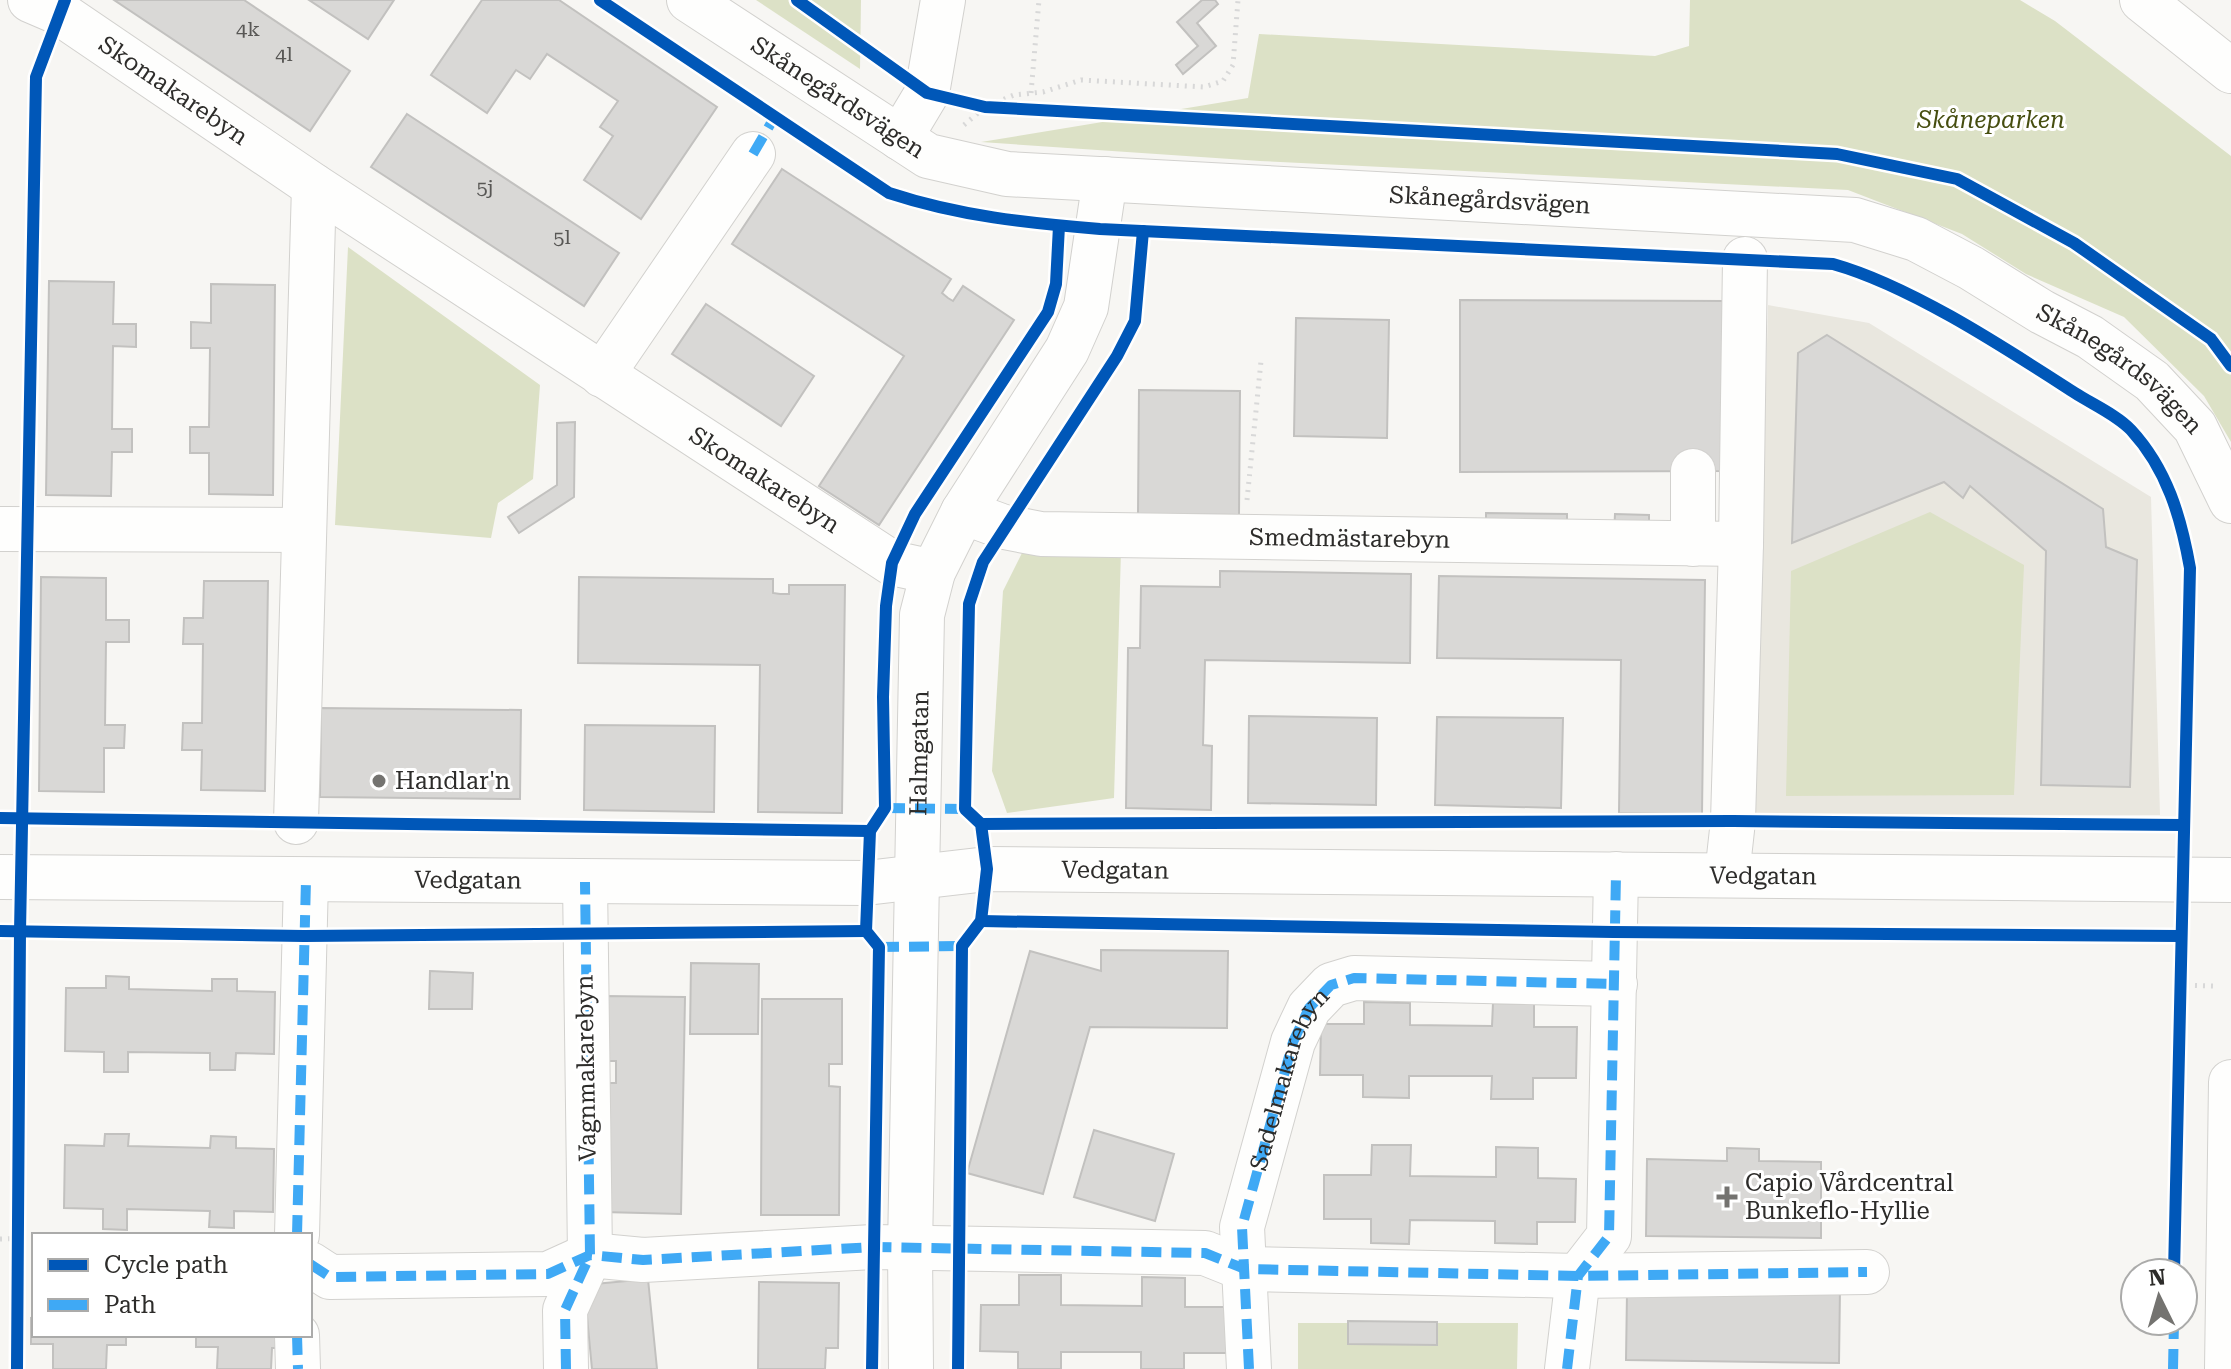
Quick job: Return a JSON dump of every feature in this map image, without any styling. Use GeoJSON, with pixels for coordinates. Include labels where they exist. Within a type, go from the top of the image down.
{"type":"FeatureCollection","features":[{"type":"Feature","properties":{"kind":"main road"},"geometry":{"type":"LineString","coordinates":[[0,22],[9,0]]}},
{"type":"Feature","properties":{"kind":"main road","name":"Skomakarebyn"},"geometry":{"type":"LineString","coordinates":[[30,0],[58,12],[314,186],[892,563],[933,572]]}},
{"type":"Feature","properties":{"kind":"main road","name":"Skånegårdsvägen"},"geometry":{"type":"LineString","coordinates":[[689,0],[914,147],[1007,174],[1855,220],[1916,239],[2090,337],[2152,381],[2195,427],[2231,501]]}},
{"type":"Feature","properties":{"kind":"main road"},"geometry":{"type":"LineString","coordinates":[[914,147],[943,0]]}},
{"type":"Feature","properties":{"kind":"main road"},"geometry":{"type":"LineString","coordinates":[[2115,0],[2222,64]]}},
{"type":"Feature","properties":{"kind":"main road"},"geometry":{"type":"LineString","coordinates":[[2142,0],[2222,64]]}},
{"type":"Feature","properties":{"kind":"main road"},"geometry":{"type":"LineString","coordinates":[[602,375],[753,154]]}},
{"type":"Feature","properties":{"kind":"main road","name":"Halmgatan"},"geometry":{"type":"LineString","coordinates":[[911,1369],[910,1248],[922,615],[933,572],[963,512],[1067,350],[1086,307],[1105,179]]}},
{"type":"Feature","properties":{"kind":"main road"},"geometry":{"type":"LineString","coordinates":[[296,822],[314,186]]}},
{"type":"Feature","properties":{"kind":"main road"},"geometry":{"type":"LineString","coordinates":[[1727,875],[1733,821],[1745,259]]}},
{"type":"Feature","properties":{"kind":"main road"},"geometry":{"type":"LineString","coordinates":[[1693,471],[1693,544]]}},
{"type":"Feature","properties":{"kind":"main road","name":"Smedmästarebyn"},"geometry":{"type":"LineString","coordinates":[[963,512],[1004,527],[1041,534],[1741,544]]}},
{"type":"Feature","properties":{"kind":"main road"},"geometry":{"type":"LineString","coordinates":[[0,529],[304,530]]}},
{"type":"Feature","properties":{"kind":"main road","name":"Vedgatan"},"geometry":{"type":"LineString","coordinates":[[0,877],[866,883],[987,869],[2231,880]]}},
{"type":"Feature","properties":{"kind":"main road"},"geometry":{"type":"LineString","coordinates":[[1567,1369],[1578,1276],[1609,1236],[1616,874]]}},
{"type":"Feature","properties":{"kind":"main road"},"geometry":{"type":"LineString","coordinates":[[297,1233],[306,880]]}},
{"type":"Feature","properties":{"kind":"main road","name":"Vagnmakarebyn"},"geometry":{"type":"LineString","coordinates":[[566,1369],[565,1310],[590,1255],[585,882]]}},
{"type":"Feature","properties":{"kind":"main road","name":"Sadelmakarebyn"},"geometry":{"type":"LineString","coordinates":[[1249,1369],[1242,1227],[1293,1042],[1309,1008],[1331,985],[1354,978],[1615,984]]}},
{"type":"Feature","properties":{"kind":"main road"},"geometry":{"type":"LineString","coordinates":[[2227,1369],[2231,1082]]}},
{"type":"Feature","properties":{"kind":"main road"},"geometry":{"type":"LineString","coordinates":[[312,1265],[330,1277],[548,1274],[590,1255],[643,1260],[910,1248],[1205,1253],[1245,1269],[1578,1276],[1867,1272]]}},
{"type":"Feature","properties":{"kind":"main road"},"geometry":{"type":"LineString","coordinates":[[297,1337],[298,1369]]}},
{"type":"Feature","properties":{"kind":"path"},"geometry":{"type":"LineString","coordinates":[[1031,93],[1039,0]]}},
{"type":"Feature","properties":{"kind":"path"},"geometry":{"type":"LineString","coordinates":[[914,147],[985,107],[1014,95],[1081,80],[1204,87],[1223,81],[1233,65],[1238,0]]}},
{"type":"Feature","properties":{"kind":"path"},"geometry":{"type":"LineString","coordinates":[[1243,537],[1261,361]]}},
{"type":"Feature","properties":{"kind":"path"},"geometry":{"type":"LineString","coordinates":[[2179,985],[2213,986]]}},
{"type":"Feature","properties":{"kind":"path"},"geometry":{"type":"LineString","coordinates":[[0,1239],[32,1238]]}},
{"type":"Feature","properties":{"kind":"shaded area"},"geometry":{"type":"Polygon","coordinates":[[[1768,305],[1869,323],[2151,497],[2160,815],[1755,816],[1768,305]]]}},
{"type":"Feature","properties":{"kind":"green space"},"geometry":{"type":"Polygon","coordinates":[[[756,0],[861,0],[860,69],[756,0]]]}},
{"type":"Feature","properties":{"kind":"green space","name":"Skåneparken"},"geometry":{"type":"Polygon","coordinates":[[[1690,0],[2020,0],[2055,21],[2231,156],[2231,442],[2204,396],[2124,317],[2026,274],[1962,234],[1848,190],[1260,161],[981,142],[1248,98],[1259,34],[1655,56],[1689,46],[1690,0]]]}},
{"type":"Feature","properties":{"kind":"green space"},"geometry":{"type":"Polygon","coordinates":[[[348,247],[540,385],[533,479],[498,503],[491,538],[335,525],[348,247]]]}},
{"type":"Feature","properties":{"kind":"green space"},"geometry":{"type":"Polygon","coordinates":[[[1930,512],[2024,565],[2014,795],[1786,796],[1791,571],[1930,512]]]}},
{"type":"Feature","properties":{"kind":"green space"},"geometry":{"type":"Polygon","coordinates":[[[1027,543],[1121,550],[1114,798],[1007,813],[992,771],[1003,591],[1027,543]]]}},
{"type":"Feature","properties":{"kind":"green space"},"geometry":{"type":"Polygon","coordinates":[[[1298,1323],[1518,1323],[1517,1369],[1298,1369],[1298,1323]]]}},
{"type":"Feature","properties":{"kind":"building"},"geometry":{"type":"Polygon","coordinates":[[[114,0],[244,0],[350,71],[310,131],[114,0]]]}},
{"type":"Feature","properties":{"kind":"building"},"geometry":{"type":"Polygon","coordinates":[[[309,0],[394,0],[368,39],[309,0]]]}},
{"type":"Feature","properties":{"kind":"building"},"geometry":{"type":"Polygon","coordinates":[[[482,0],[559,0],[717,107],[641,219],[584,180],[613,136],[600,127],[618,101],[547,54],[530,79],[516,70],[487,113],[431,75],[482,0]]]}},
{"type":"Feature","properties":{"kind":"building"},"geometry":{"type":"Polygon","coordinates":[[[1202,0],[1215,0],[1218,4],[1197,23],[1216,46],[1183,74],[1176,65],[1198,46],[1177,22],[1202,0]]]}},
{"type":"Feature","properties":{"kind":"building"},"geometry":{"type":"Polygon","coordinates":[[[407,114],[619,253],[584,306],[371,167],[407,114]]]}},
{"type":"Feature","properties":{"kind":"building"},"geometry":{"type":"Polygon","coordinates":[[[782,169],[951,279],[942,293],[948,298],[953,301],[963,286],[1014,320],[879,525],[819,486],[904,356],[732,244],[782,169]]]}},
{"type":"Feature","properties":{"kind":"building"},"geometry":{"type":"Polygon","coordinates":[[[49,281],[114,282],[113,324],[136,324],[136,347],[113,346],[112,429],[132,429],[132,452],[112,452],[111,496],[46,495],[49,281]]]}},
{"type":"Feature","properties":{"kind":"building"},"geometry":{"type":"Polygon","coordinates":[[[211,284],[275,285],[273,495],[209,494],[209,453],[190,453],[190,427],[209,427],[210,348],[191,348],[191,322],[211,323],[211,284]]]}},
{"type":"Feature","properties":{"kind":"building"},"geometry":{"type":"Polygon","coordinates":[[[1460,300],[1726,301],[1726,471],[1460,472],[1460,300]]]}},
{"type":"Feature","properties":{"kind":"building"},"geometry":{"type":"Polygon","coordinates":[[[706,304],[814,376],[781,426],[672,354],[706,304]]]}},
{"type":"Feature","properties":{"kind":"building"},"geometry":{"type":"Polygon","coordinates":[[[1296,318],[1389,320],[1387,438],[1294,436],[1296,318]]]}},
{"type":"Feature","properties":{"kind":"building"},"geometry":{"type":"Polygon","coordinates":[[[1827,335],[2103,509],[2106,547],[2137,560],[2130,787],[2041,785],[2046,551],[1970,486],[1963,498],[1944,482],[1792,543],[1798,353],[1827,335]]]}},
{"type":"Feature","properties":{"kind":"building"},"geometry":{"type":"Polygon","coordinates":[[[1139,390],[1240,391],[1239,515],[1138,514],[1139,390]]]}},
{"type":"Feature","properties":{"kind":"building"},"geometry":{"type":"Polygon","coordinates":[[[575,422],[574,497],[519,533],[508,517],[557,485],[557,423],[575,422]]]}},
{"type":"Feature","properties":{"kind":"building"},"geometry":{"type":"Polygon","coordinates":[[[1486,513],[1567,514],[1567,534],[1486,534],[1486,513]]]}},
{"type":"Feature","properties":{"kind":"building"},"geometry":{"type":"Polygon","coordinates":[[[1615,514],[1649,515],[1649,535],[1614,534],[1615,514]]]}},
{"type":"Feature","properties":{"kind":"building"},"geometry":{"type":"Polygon","coordinates":[[[1220,571],[1411,574],[1410,663],[1205,660],[1203,745],[1212,746],[1211,810],[1126,808],[1128,648],[1140,648],[1141,586],[1220,587],[1220,571]]]}},
{"type":"Feature","properties":{"kind":"building"},"geometry":{"type":"Polygon","coordinates":[[[1439,576],[1705,580],[1702,814],[1619,813],[1621,660],[1437,658],[1439,576]]]}},
{"type":"Feature","properties":{"kind":"building"},"geometry":{"type":"Polygon","coordinates":[[[41,577],[106,578],[106,620],[129,620],[129,642],[106,642],[105,725],[125,725],[124,748],[104,748],[104,792],[39,791],[41,577]]]}},
{"type":"Feature","properties":{"kind":"building"},"geometry":{"type":"Polygon","coordinates":[[[579,577],[773,579],[773,593],[780,594],[789,594],[789,585],[845,585],[842,813],[758,812],[760,665],[578,663],[579,577]]]}},
{"type":"Feature","properties":{"kind":"building"},"geometry":{"type":"Polygon","coordinates":[[[204,581],[268,581],[265,791],[201,790],[202,750],[182,750],[183,723],[202,723],[203,644],[183,644],[184,618],[203,618],[204,581]]]}},
{"type":"Feature","properties":{"kind":"building"},"geometry":{"type":"Polygon","coordinates":[[[321,708],[521,710],[520,799],[320,797],[321,708]]]}},
{"type":"Feature","properties":{"kind":"building"},"geometry":{"type":"Polygon","coordinates":[[[1249,716],[1377,718],[1376,805],[1248,803],[1249,716]]]}},
{"type":"Feature","properties":{"kind":"building"},"geometry":{"type":"Polygon","coordinates":[[[1437,717],[1563,718],[1561,808],[1435,805],[1437,717]]]}},
{"type":"Feature","properties":{"kind":"building"},"geometry":{"type":"Polygon","coordinates":[[[585,725],[715,726],[714,812],[584,810],[585,725]]]}},
{"type":"Feature","properties":{"kind":"building"},"geometry":{"type":"Polygon","coordinates":[[[1101,950],[1228,951],[1227,1028],[1090,1027],[1043,1194],[967,1173],[1030,951],[1101,971],[1101,950]]]}},
{"type":"Feature","properties":{"kind":"building"},"geometry":{"type":"Polygon","coordinates":[[[691,963],[759,964],[758,1034],[690,1034],[691,963]]]}},
{"type":"Feature","properties":{"kind":"building"},"geometry":{"type":"Polygon","coordinates":[[[430,971],[473,973],[472,1009],[429,1009],[430,971]]]}},
{"type":"Feature","properties":{"kind":"building"},"geometry":{"type":"Polygon","coordinates":[[[106,976],[129,977],[129,989],[212,991],[212,979],[237,979],[237,991],[275,992],[274,1054],[236,1053],[235,1070],[210,1070],[210,1053],[128,1052],[128,1072],[104,1072],[104,1052],[65,1051],[66,988],[106,988],[106,976]]]}},
{"type":"Feature","properties":{"kind":"building"},"geometry":{"type":"Polygon","coordinates":[[[605,996],[685,997],[681,1214],[603,1212],[605,1083],[616,1083],[616,1061],[604,1061],[605,996]]]}},
{"type":"Feature","properties":{"kind":"building"},"geometry":{"type":"Polygon","coordinates":[[[762,999],[842,999],[842,1064],[829,1064],[829,1086],[840,1087],[839,1215],[761,1215],[762,999]]]}},
{"type":"Feature","properties":{"kind":"building"},"geometry":{"type":"Polygon","coordinates":[[[1364,1002],[1410,1003],[1410,1025],[1492,1026],[1493,1003],[1534,1004],[1534,1027],[1577,1027],[1576,1078],[1533,1078],[1533,1099],[1491,1099],[1492,1076],[1409,1076],[1409,1098],[1363,1097],[1363,1075],[1320,1075],[1321,1024],[1364,1024],[1364,1002]]]}},
{"type":"Feature","properties":{"kind":"building"},"geometry":{"type":"Polygon","coordinates":[[[1094,1130],[1174,1154],[1155,1221],[1074,1197],[1094,1130]]]}},
{"type":"Feature","properties":{"kind":"building"},"geometry":{"type":"Polygon","coordinates":[[[105,1134],[129,1134],[128,1146],[210,1148],[211,1136],[236,1137],[236,1148],[274,1149],[273,1212],[234,1211],[234,1228],[209,1227],[210,1211],[127,1209],[127,1230],[103,1229],[103,1209],[64,1208],[65,1145],[104,1146],[105,1134]]]}},
{"type":"Feature","properties":{"kind":"building"},"geometry":{"type":"Polygon","coordinates":[[[1372,1145],[1411,1145],[1410,1176],[1496,1177],[1496,1147],[1538,1148],[1538,1178],[1576,1179],[1575,1222],[1537,1222],[1537,1244],[1495,1243],[1495,1221],[1410,1220],[1409,1244],[1371,1243],[1371,1219],[1324,1219],[1324,1175],[1371,1175],[1372,1145]]]}},
{"type":"Feature","properties":{"kind":"building"},"geometry":{"type":"Polygon","coordinates":[[[1727,1148],[1759,1149],[1759,1161],[1821,1162],[1821,1238],[1646,1236],[1647,1159],[1727,1161],[1727,1148]]]}},
{"type":"Feature","properties":{"kind":"building"},"geometry":{"type":"Polygon","coordinates":[[[1019,1275],[1061,1275],[1061,1305],[1142,1306],[1142,1277],[1185,1278],[1185,1307],[1231,1307],[1230,1353],[1184,1353],[1184,1369],[1141,1369],[1141,1352],[1061,1352],[1061,1369],[1018,1369],[1018,1352],[980,1351],[981,1305],[1019,1305],[1019,1275]]]}},
{"type":"Feature","properties":{"kind":"building"},"geometry":{"type":"Polygon","coordinates":[[[648,1279],[657,1369],[592,1369],[584,1285],[648,1279]]]}},
{"type":"Feature","properties":{"kind":"building"},"geometry":{"type":"Polygon","coordinates":[[[759,1282],[839,1283],[838,1348],[826,1348],[825,1369],[758,1369],[759,1282]]]}},
{"type":"Feature","properties":{"kind":"building"},"geometry":{"type":"Polygon","coordinates":[[[1840,1288],[1839,1363],[1626,1360],[1627,1293],[1840,1288]]]}},
{"type":"Feature","properties":{"kind":"building"},"geometry":{"type":"Polygon","coordinates":[[[31,1317],[32,1337],[126,1337],[126,1345],[107,1345],[106,1369],[53,1369],[53,1344],[31,1344],[31,1317]]]}},
{"type":"Feature","properties":{"kind":"building"},"geometry":{"type":"Polygon","coordinates":[[[1348,1321],[1437,1322],[1437,1345],[1348,1344],[1348,1321]]]}},
{"type":"Feature","properties":{"kind":"building"},"geometry":{"type":"Polygon","coordinates":[[[196,1337],[291,1337],[291,1348],[272,1348],[271,1369],[217,1369],[218,1347],[196,1347],[196,1337]]]}},
{"type":"Feature","properties":{"kind":"marked path"},"geometry":{"type":"LineString","coordinates":[[753,154],[774,118]]}},
{"type":"Feature","properties":{"kind":"marked path"},"geometry":{"type":"LineString","coordinates":[[885,808],[965,809]]}},
{"type":"Feature","properties":{"kind":"marked path"},"geometry":{"type":"LineString","coordinates":[[1567,1369],[1578,1276],[1609,1236],[1616,874]]}},
{"type":"Feature","properties":{"kind":"marked path"},"geometry":{"type":"LineString","coordinates":[[297,1233],[306,880]]}},
{"type":"Feature","properties":{"kind":"marked path"},"geometry":{"type":"LineString","coordinates":[[566,1369],[565,1310],[590,1255],[585,882]]}},
{"type":"Feature","properties":{"kind":"marked path"},"geometry":{"type":"LineString","coordinates":[[879,947],[962,946]]}},
{"type":"Feature","properties":{"kind":"marked path"},"geometry":{"type":"LineString","coordinates":[[1249,1369],[1242,1227],[1293,1042],[1309,1008],[1331,985],[1354,978],[1615,984]]}},
{"type":"Feature","properties":{"kind":"marked path"},"geometry":{"type":"LineString","coordinates":[[312,1265],[330,1277],[548,1274],[590,1255],[643,1260],[873,1247],[1205,1253],[1245,1269],[1578,1276],[1867,1272]]}},
{"type":"Feature","properties":{"kind":"marked path"},"geometry":{"type":"LineString","coordinates":[[297,1337],[298,1369]]}},
{"type":"Feature","properties":{"kind":"marked path"},"geometry":{"type":"LineString","coordinates":[[2173,1369],[2174,1337]]}},
{"type":"Feature","properties":{"kind":"cycle path"},"geometry":{"type":"LineString","coordinates":[[17,1369],[20,932],[36,77],[65,0]]}},
{"type":"Feature","properties":{"kind":"cycle path"},"geometry":{"type":"LineString","coordinates":[[600,0],[889,193],[915,201],[993,217],[1100,229],[1833,264],[1894,287],[1957,320],[2125,425],[2144,445],[2171,494],[2190,568],[2174,1257]]}},
{"type":"Feature","properties":{"kind":"cycle path"},"geometry":{"type":"LineString","coordinates":[[797,0],[927,93],[985,107],[1837,154],[1957,179],[2074,243],[2211,339],[2231,366]]}},
{"type":"Feature","properties":{"kind":"cycle path"},"geometry":{"type":"LineString","coordinates":[[872,1369],[879,947],[866,931],[870,831],[885,808],[883,697],[886,606],[892,563],[915,514],[1048,312],[1056,284],[1059,226]]}},
{"type":"Feature","properties":{"kind":"cycle path"},"geometry":{"type":"LineString","coordinates":[[958,1369],[962,946],[981,921],[987,869],[981,824],[965,809],[969,604],[983,562],[1117,356],[1135,321],[1143,231]]}},
{"type":"Feature","properties":{"kind":"cycle path"},"geometry":{"type":"LineString","coordinates":[[0,818],[870,831]]}},
{"type":"Feature","properties":{"kind":"cycle path"},"geometry":{"type":"LineString","coordinates":[[981,824],[1733,821],[2183,825]]}},
{"type":"Feature","properties":{"kind":"cycle path"},"geometry":{"type":"LineString","coordinates":[[981,921],[1613,932],[2180,936]]}},
{"type":"Feature","properties":{"kind":"cycle path"},"geometry":{"type":"LineString","coordinates":[[0,931],[304,936],[866,931]]}},
{"type":"Feature","properties":{"kind":"place","name":"Handlar'n"},"geometry":{"type":"Point","coordinates":[379,781]}},
{"type":"Feature","properties":{"kind":"place","name":"Capio Vårdcentral Bunkeflo-Hyllie"},"geometry":{"type":"Point","coordinates":[1727,1197]}}]}
